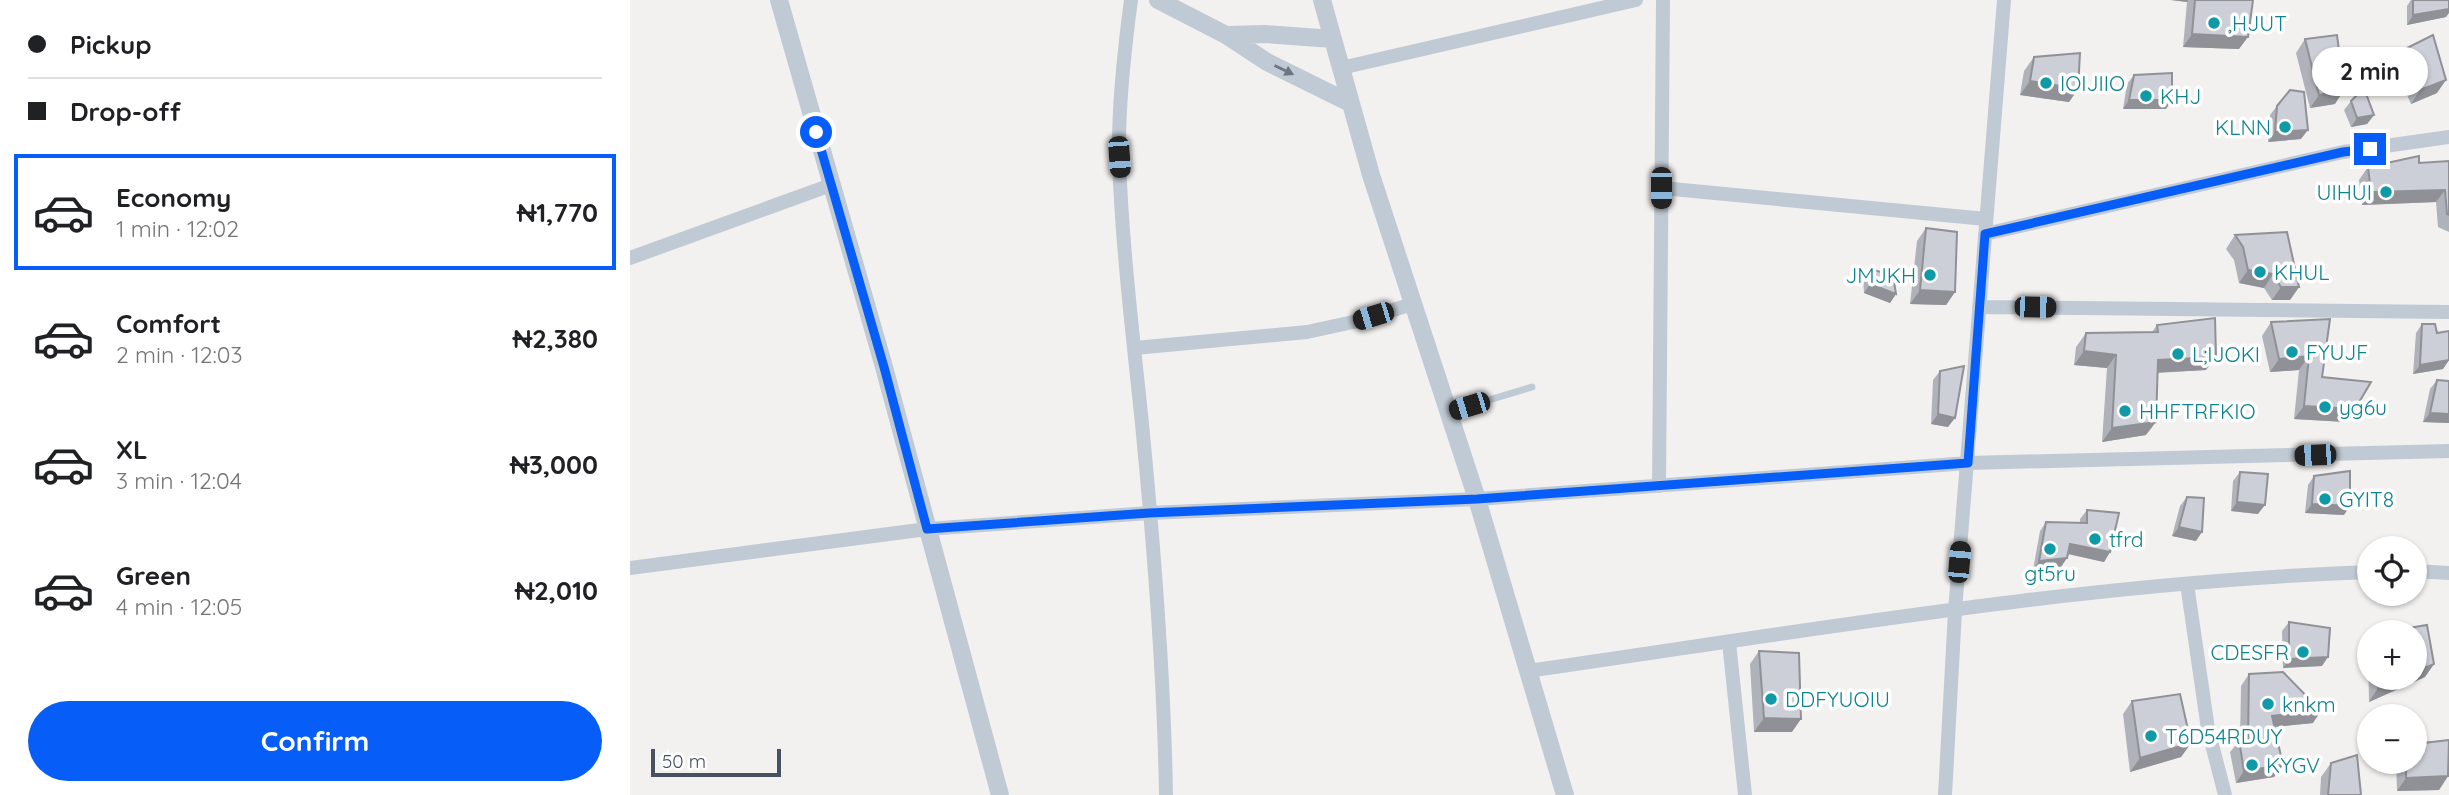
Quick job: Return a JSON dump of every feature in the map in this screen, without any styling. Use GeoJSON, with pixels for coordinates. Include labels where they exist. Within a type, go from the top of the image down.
{"type":"FeatureCollection","features":[{"type":"Feature","properties":{"kind":"street"},"geometry":{"type":"LineString","coordinates":[[779,0],[884,367],[1000,795]]}},
{"type":"Feature","properties":{"kind":"street"},"geometry":{"type":"LineString","coordinates":[[1131,0],[1124,55],[1119,157],[1164,698],[1166,795]]}},
{"type":"Feature","properties":{"kind":"street"},"geometry":{"type":"LineString","coordinates":[[1158,0],[1226,35],[1267,62],[1350,103]]}},
{"type":"Feature","properties":{"kind":"street"},"geometry":{"type":"LineString","coordinates":[[1322,0],[1350,103],[1477,499],[1566,795]]}},
{"type":"Feature","properties":{"kind":"street"},"geometry":{"type":"LineString","coordinates":[[1341,68],[1636,0]]}},
{"type":"Feature","properties":{"kind":"street"},"geometry":{"type":"LineString","coordinates":[[1659,486],[1663,0]]}},
{"type":"Feature","properties":{"kind":"street"},"geometry":{"type":"LineString","coordinates":[[1945,795],[1955,611],[2004,0]]}},
{"type":"Feature","properties":{"kind":"street"},"geometry":{"type":"LineString","coordinates":[[1226,35],[1265,34],[1334,39]]}},
{"type":"Feature","properties":{"kind":"street"},"geometry":{"type":"LineString","coordinates":[[1661,188],[1986,226],[2343,152],[2449,137]]}},
{"type":"Feature","properties":{"kind":"street"},"geometry":{"type":"LineString","coordinates":[[630,258],[831,185]]}},
{"type":"Feature","properties":{"kind":"street"},"geometry":{"type":"LineString","coordinates":[[1135,348],[1307,332],[1413,304]]}},
{"type":"Feature","properties":{"kind":"street"},"geometry":{"type":"LineString","coordinates":[[1979,307],[2449,312]]}},
{"type":"Feature","properties":{"kind":"street"},"geometry":{"type":"LineString","coordinates":[[630,568],[927,529],[1149,513],[1477,499],[1968,463],[2449,452]]}},
{"type":"Feature","properties":{"kind":"street"},"geometry":{"type":"LineString","coordinates":[[2427,572],[2449,573]]}},
{"type":"Feature","properties":{"kind":"street"},"geometry":{"type":"LineString","coordinates":[[1528,671],[2119,589],[2357,573]]}},
{"type":"Feature","properties":{"kind":"street"},"geometry":{"type":"LineString","coordinates":[[2187,583],[2208,729],[2225,795]]}},
{"type":"Feature","properties":{"kind":"street"},"geometry":{"type":"LineString","coordinates":[[1729,642],[1745,795]]}},
{"type":"Feature","properties":{"kind":"lane"},"geometry":{"type":"LineString","coordinates":[[1449,413],[1532,387]]}},
{"type":"Feature","properties":{"kind":"building","name":",HJUT"},"geometry":{"type":"Polygon","coordinates":[[[2195,0],[2253,0],[2248,37],[2192,34],[2195,0]]]}},
{"type":"Feature","properties":{"kind":"building"},"geometry":{"type":"Polygon","coordinates":[[[2413,0],[2449,0],[2449,9],[2413,15],[2413,0]]]}},
{"type":"Feature","properties":{"kind":"building"},"geometry":{"type":"Polygon","coordinates":[[[2337,35],[2344,90],[2319,95],[2305,39],[2337,35]]]}},
{"type":"Feature","properties":{"kind":"building"},"geometry":{"type":"Polygon","coordinates":[[[2433,35],[2446,80],[2420,90],[2403,50],[2433,35]]]}},
{"type":"Feature","properties":{"kind":"building"},"geometry":{"type":"Polygon","coordinates":[[[2080,53],[2078,89],[2030,81],[2034,57],[2080,53]]]}},
{"type":"Feature","properties":{"kind":"building"},"geometry":{"type":"Polygon","coordinates":[[[2172,73],[2172,100],[2129,100],[2134,75],[2172,73]]]}},
{"type":"Feature","properties":{"kind":"building"},"geometry":{"type":"Polygon","coordinates":[[[2364,88],[2374,115],[2357,118],[2351,101],[2364,88]]]}},
{"type":"Feature","properties":{"kind":"building","name":"KLNN"},"geometry":{"type":"Polygon","coordinates":[[[2290,90],[2304,92],[2308,130],[2275,132],[2277,106],[2290,90]]]}},
{"type":"Feature","properties":{"kind":"building"},"geometry":{"type":"Polygon","coordinates":[[[2419,156],[2419,163],[2449,161],[2449,215],[2445,190],[2371,192],[2368,167],[2419,156]]]}},
{"type":"Feature","properties":{"kind":"building"},"geometry":{"type":"Polygon","coordinates":[[[1926,228],[1957,232],[1955,292],[1920,290],[1926,228]]]}},
{"type":"Feature","properties":{"kind":"building"},"geometry":{"type":"Polygon","coordinates":[[[2287,232],[2299,287],[2281,287],[2273,274],[2248,270],[2243,247],[2235,235],[2287,232]]]}},
{"type":"Feature","properties":{"kind":"building"},"geometry":{"type":"Polygon","coordinates":[[[1869,269],[1893,275],[1896,294],[1870,284],[1869,269]]]}},
{"type":"Feature","properties":{"kind":"building"},"geometry":{"type":"Polygon","coordinates":[[[2215,318],[2216,357],[2158,360],[2156,422],[2112,428],[2116,355],[2084,351],[2086,333],[2158,332],[2157,325],[2215,318]]]}},
{"type":"Feature","properties":{"kind":"building"},"geometry":{"type":"Polygon","coordinates":[[[2330,319],[2322,377],[2371,382],[2355,409],[2304,406],[2309,356],[2279,359],[2271,322],[2330,319]]]}},
{"type":"Feature","properties":{"kind":"building"},"geometry":{"type":"Polygon","coordinates":[[[2422,324],[2435,324],[2437,333],[2449,331],[2449,360],[2420,365],[2422,324]]]}},
{"type":"Feature","properties":{"kind":"building"},"geometry":{"type":"Polygon","coordinates":[[[1964,366],[1955,418],[1938,414],[1940,371],[1964,366]]]}},
{"type":"Feature","properties":{"kind":"building"},"geometry":{"type":"Polygon","coordinates":[[[2437,380],[2449,381],[2449,414],[2430,413],[2437,380]]]}},
{"type":"Feature","properties":{"kind":"building"},"geometry":{"type":"Polygon","coordinates":[[[2350,471],[2350,506],[2312,504],[2314,476],[2350,471]]]}},
{"type":"Feature","properties":{"kind":"building"},"geometry":{"type":"Polygon","coordinates":[[[2240,472],[2268,474],[2265,505],[2237,502],[2240,472]]]}},
{"type":"Feature","properties":{"kind":"building"},"geometry":{"type":"Polygon","coordinates":[[[2187,497],[2204,498],[2202,532],[2179,527],[2187,497]]]}},
{"type":"Feature","properties":{"kind":"building"},"geometry":{"type":"Polygon","coordinates":[[[2087,510],[2119,513],[2110,552],[2070,544],[2067,558],[2039,561],[2046,522],[2087,523],[2087,510]]]}},
{"type":"Feature","properties":{"kind":"building","name":"CDESFR"},"geometry":{"type":"Polygon","coordinates":[[[2289,622],[2330,628],[2328,657],[2289,659],[2289,622]]]}},
{"type":"Feature","properties":{"kind":"building"},"geometry":{"type":"Polygon","coordinates":[[[2427,625],[2434,664],[2427,667],[2427,625]]]}},
{"type":"Feature","properties":{"kind":"building"},"geometry":{"type":"Polygon","coordinates":[[[1759,651],[1799,653],[1801,719],[1764,718],[1759,651]]]}},
{"type":"Feature","properties":{"kind":"building"},"geometry":{"type":"Polygon","coordinates":[[[2283,672],[2321,711],[2272,716],[2283,765],[2244,771],[2239,740],[2248,739],[2249,674],[2283,672]]]}},
{"type":"Feature","properties":{"kind":"building","name":"T6D54RDUY"},"geometry":{"type":"Polygon","coordinates":[[[2180,694],[2191,743],[2140,758],[2132,701],[2180,694]]]}},
{"type":"Feature","properties":{"kind":"building"},"geometry":{"type":"Polygon","coordinates":[[[2449,740],[2448,776],[2406,778],[2406,774],[2427,774],[2427,743],[2449,740]]]}},
{"type":"Feature","properties":{"kind":"building"},"geometry":{"type":"Polygon","coordinates":[[[2357,755],[2361,795],[2328,795],[2331,763],[2357,755]]]}},
{"type":"Feature","properties":{"kind":"place","name":",HJUT"},"geometry":{"type":"Point","coordinates":[2214,23]}},
{"type":"Feature","properties":{"kind":"place","name":"IOIJIIO"},"geometry":{"type":"Point","coordinates":[2046,83]}},
{"type":"Feature","properties":{"kind":"place","name":"KHJ"},"geometry":{"type":"Point","coordinates":[2146,96]}},
{"type":"Feature","properties":{"kind":"place","name":"KLNN"},"geometry":{"type":"Point","coordinates":[2285,127]}},
{"type":"Feature","properties":{"kind":"place","name":"UIHUI"},"geometry":{"type":"Point","coordinates":[2386,192]}},
{"type":"Feature","properties":{"kind":"place","name":"KHUL"},"geometry":{"type":"Point","coordinates":[2260,272]}},
{"type":"Feature","properties":{"kind":"place","name":"JMJKH"},"geometry":{"type":"Point","coordinates":[1930,275]}},
{"type":"Feature","properties":{"kind":"place","name":"FYUJF"},"geometry":{"type":"Point","coordinates":[2292,352]}},
{"type":"Feature","properties":{"kind":"place","name":"L;IJOKI"},"geometry":{"type":"Point","coordinates":[2178,354]}},
{"type":"Feature","properties":{"kind":"place","name":"yg6u"},"geometry":{"type":"Point","coordinates":[2325,407]}},
{"type":"Feature","properties":{"kind":"place","name":"HHFTRFKIO"},"geometry":{"type":"Point","coordinates":[2125,411]}},
{"type":"Feature","properties":{"kind":"place","name":"GYIT8"},"geometry":{"type":"Point","coordinates":[2325,499]}},
{"type":"Feature","properties":{"kind":"place","name":"tfrd"},"geometry":{"type":"Point","coordinates":[2095,539]}},
{"type":"Feature","properties":{"kind":"place","name":"gt5ru"},"geometry":{"type":"Point","coordinates":[2050,549]}},
{"type":"Feature","properties":{"kind":"place","name":"CDESFR"},"geometry":{"type":"Point","coordinates":[2303,652]}},
{"type":"Feature","properties":{"kind":"place","name":"DDFYUOIU"},"geometry":{"type":"Point","coordinates":[1771,699]}},
{"type":"Feature","properties":{"kind":"place","name":"knkm"},"geometry":{"type":"Point","coordinates":[2268,704]}},
{"type":"Feature","properties":{"kind":"place","name":"T6D54RDUY"},"geometry":{"type":"Point","coordinates":[2151,736]}},
{"type":"Feature","properties":{"kind":"place","name":"KYGV"},"geometry":{"type":"Point","coordinates":[2252,765]}},
{"type":"Feature","properties":{"kind":"route"},"geometry":{"type":"LineString","coordinates":[[816,132],[884,367],[927,529],[1149,513],[1477,499],[1968,463],[1985,234],[2343,152],[2370,149]]}}]}
